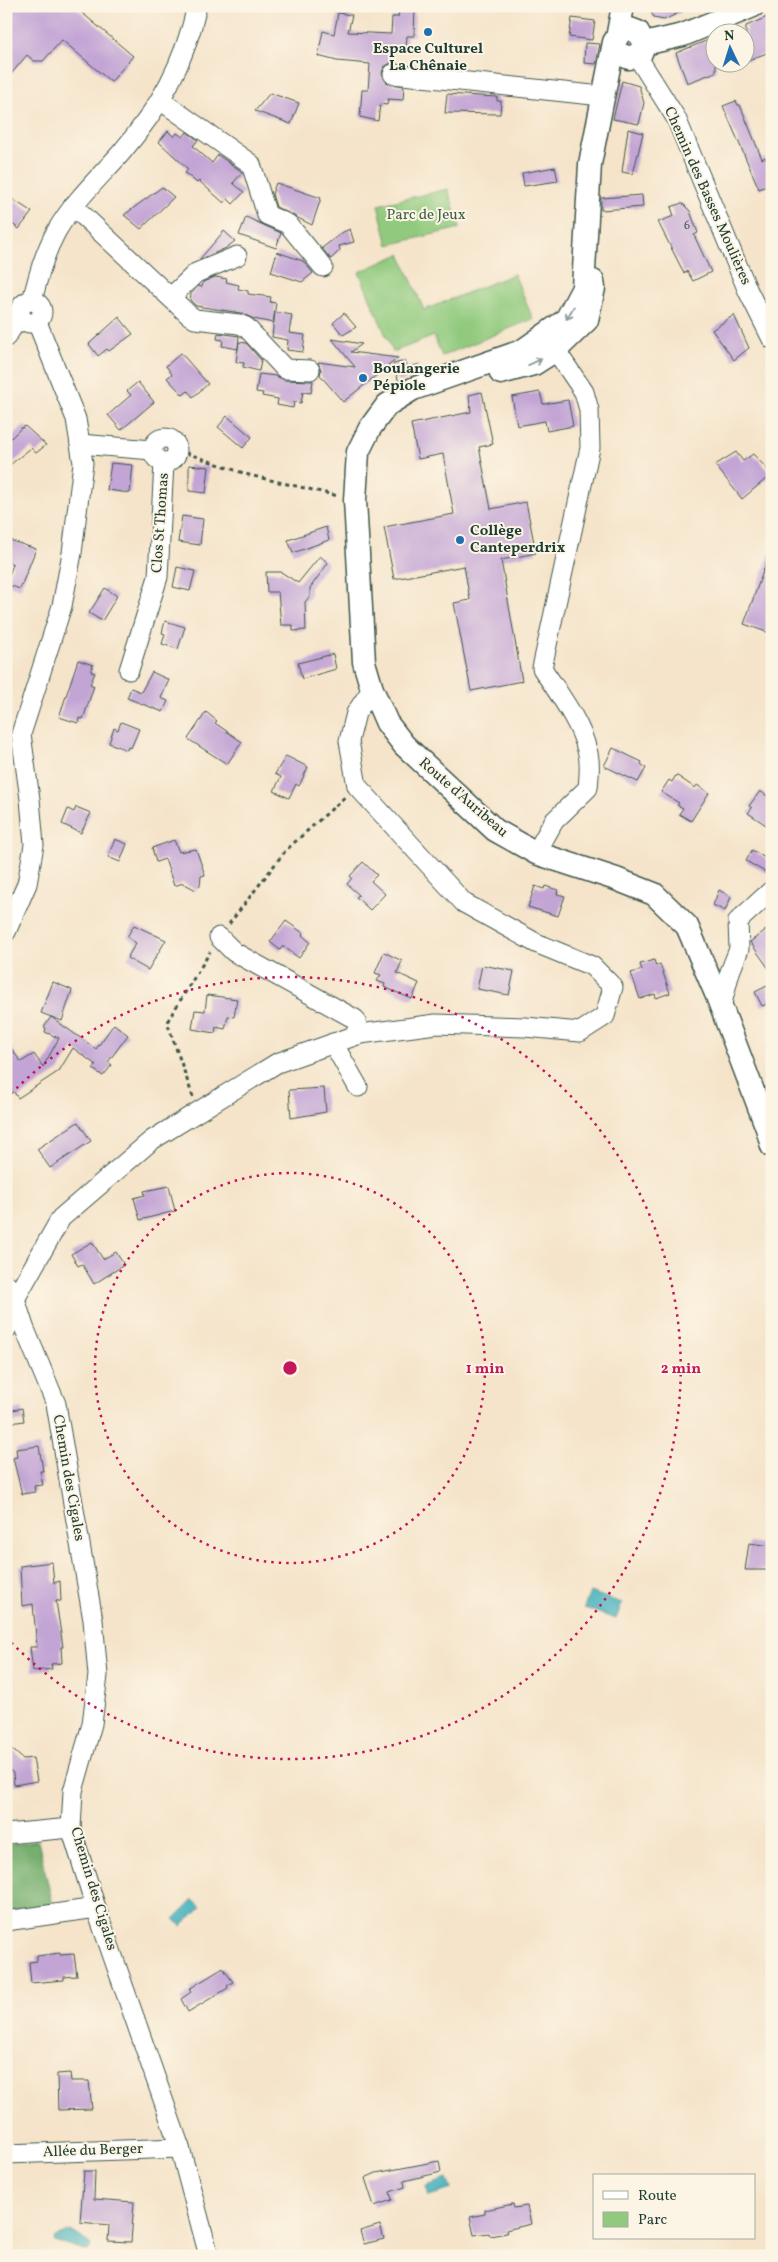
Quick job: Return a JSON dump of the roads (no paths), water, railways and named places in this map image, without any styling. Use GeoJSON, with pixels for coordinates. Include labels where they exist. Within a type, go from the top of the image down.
{"type":"FeatureCollection","features":[{"type":"Feature","properties":{"kind":"street"},"geometry":{"type":"LineString","coordinates":[[7,926],[27,884],[34,845],[21,734],[62,606],[82,486],[83,463],[76,419],[30,321],[20,314],[20,307],[25,302],[32,300],[42,263],[56,233],[73,206],[122,152],[160,100],[180,66],[190,41],[197,6]]}},
{"type":"Feature","properties":{"kind":"street","name":"Route d'Auribeau"},"geometry":{"type":"LineString","coordinates":[[623,6],[629,44],[602,96],[590,164],[583,288],[566,320],[551,342],[413,389],[388,405],[370,428],[358,452],[355,500],[364,662],[372,690],[387,723],[404,745],[495,830],[536,852],[654,894],[687,926],[721,1007],[767,1128],[772,1146]]}},
{"type":"Feature","properties":{"kind":"street"},"geometry":{"type":"LineString","coordinates":[[634,6],[629,44],[683,35],[754,6]]}},
{"type":"Feature","properties":{"kind":"street","name":"Chemin des Basses Moulières"},"geometry":{"type":"LineString","coordinates":[[629,44],[676,118],[748,291],[772,339]]}},
{"type":"Feature","properties":{"kind":"street"},"geometry":{"type":"LineString","coordinates":[[393,74],[602,96]]}},
{"type":"Feature","properties":{"kind":"street"},"geometry":{"type":"LineString","coordinates":[[160,100],[251,164],[267,215],[288,224],[323,267]]}},
{"type":"Feature","properties":{"kind":"street"},"geometry":{"type":"LineString","coordinates":[[73,206],[195,319],[239,324],[246,327],[285,369],[310,370]]}},
{"type":"Feature","properties":{"kind":"street"},"geometry":{"type":"LineString","coordinates":[[171,297],[196,273],[237,256]]}},
{"type":"Feature","properties":{"kind":"street"},"geometry":{"type":"LineString","coordinates":[[6,336],[14,325],[30,321]]}},
{"type":"Feature","properties":{"kind":"street"},"geometry":{"type":"LineString","coordinates":[[536,852],[554,821],[588,788],[589,769],[588,750],[583,736],[542,668],[590,448],[589,410],[584,392],[551,342]]}},
{"type":"Feature","properties":{"kind":"street","name":"Clos St Thomas"},"geometry":{"type":"LineString","coordinates":[[80,444],[164,455],[158,577],[129,670]]}},
{"type":"Feature","properties":{"kind":"street"},"geometry":{"type":"LineString","coordinates":[[6,1330],[11,1291],[61,1218],[152,1140],[277,1062],[360,1034],[436,1024],[525,1027],[580,1032],[604,1016],[613,987],[592,966],[536,943],[464,904],[357,786],[349,741],[356,713],[372,690]]}},
{"type":"Feature","properties":{"kind":"street"},"geometry":{"type":"LineString","coordinates":[[721,1007],[730,972],[739,950],[738,921],[772,890]]}},
{"type":"Feature","properties":{"kind":"street"},"geometry":{"type":"LineString","coordinates":[[220,937],[234,952],[355,1019],[360,1034]]}},
{"type":"Feature","properties":{"kind":"street"},"geometry":{"type":"LineString","coordinates":[[333,1043],[358,1087]]}},
{"type":"Feature","properties":{"kind":"street","name":"Chemin des Cigales"},"geometry":{"type":"LineString","coordinates":[[11,1291],[56,1404],[92,1620],[98,1675],[92,1724],[73,1791],[71,1828],[96,1908],[180,2148],[210,2256]]}},
{"type":"Feature","properties":{"kind":"street"},"geometry":{"type":"LineString","coordinates":[[6,1834],[71,1828]]}},
{"type":"Feature","properties":{"kind":"street"},"geometry":{"type":"LineString","coordinates":[[6,1921],[96,1908]]}},
{"type":"Feature","properties":{"kind":"street","name":"Allée du Berger"},"geometry":{"type":"LineString","coordinates":[[6,2154],[180,2148]]}},
{"type":"Feature","properties":{"kind":"water"},"geometry":{"type":"Polygon","coordinates":[[[590,1592],[622,1603],[616,1619],[584,1608],[590,1592]]]}},
{"type":"Feature","properties":{"kind":"water"},"geometry":{"type":"Polygon","coordinates":[[[193,1900],[201,1907],[182,1926],[174,1919],[193,1900]]]}},
{"type":"Feature","properties":{"kind":"water"},"geometry":{"type":"Polygon","coordinates":[[[448,2179],[452,2189],[429,2196],[426,2186],[448,2179]]]}},
{"type":"Feature","properties":{"kind":"water"},"geometry":{"type":"Polygon","coordinates":[[[71,2231],[90,2243],[91,2247],[88,2251],[54,2241],[55,2237],[71,2231]]]}},
{"type":"Feature","properties":{"kind":"place","name":"Espace Culturel La Chênaie"},"geometry":{"type":"Point","coordinates":[428,32]}},
{"type":"Feature","properties":{"kind":"place","name":"Boulangerie Pépiole"},"geometry":{"type":"Point","coordinates":[363,378]}},
{"type":"Feature","properties":{"kind":"place","name":"Collège Canteperdrix"},"geometry":{"type":"Point","coordinates":[460,540]}},
{"type":"Feature","properties":{"kind":"park label","name":"Parc de Jeux"},"geometry":{"type":"Point","coordinates":[426,215]}}]}
